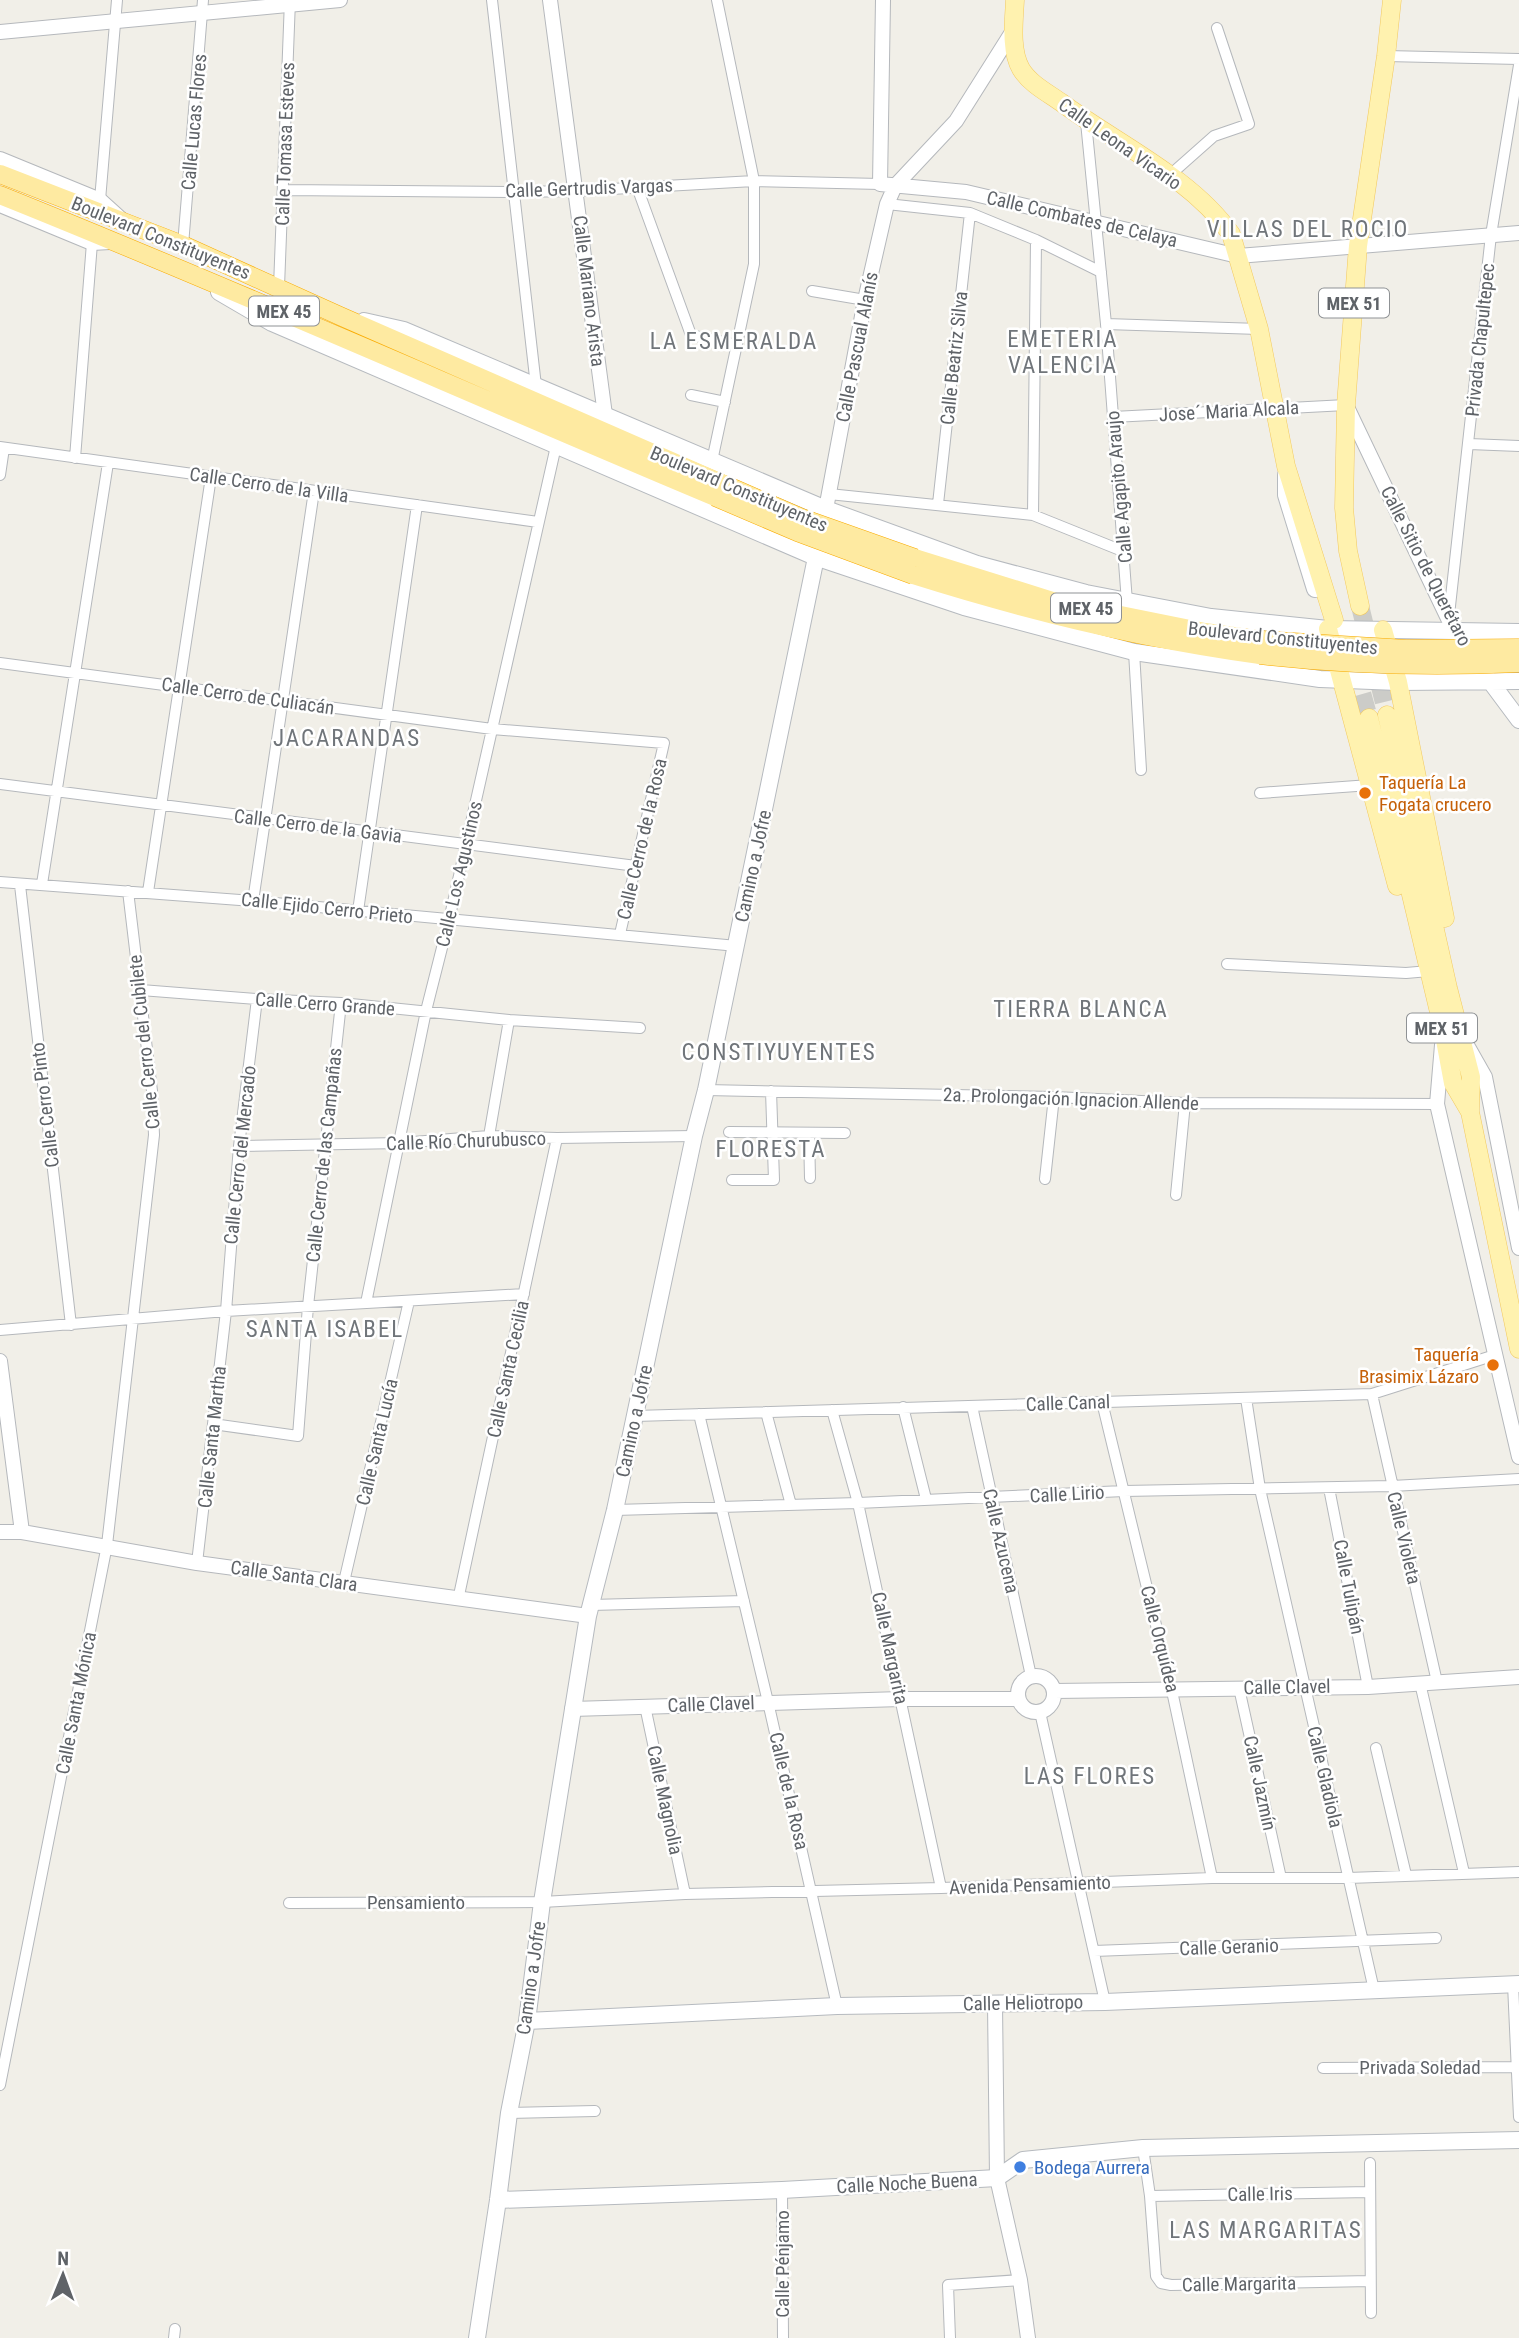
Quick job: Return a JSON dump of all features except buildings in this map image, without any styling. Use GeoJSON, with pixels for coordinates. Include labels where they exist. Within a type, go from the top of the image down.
{"type":"FeatureCollection","features":[{"type":"Feature","properties":{"kind":"highway","name":"Boulevard Constituyentes"},"geometry":{"type":"LineString","coordinates":[[0,174],[122,220],[279,287],[565,433],[915,558],[1056,602],[1205,632],[1262,640],[1405,649],[1519,648]]}},
{"type":"Feature","properties":{"kind":"highway","name":"Boulevard Constituyentes"},"geometry":{"type":"LineString","coordinates":[[0,195],[287,313],[854,555],[969,593],[1050,615],[1200,647],[1321,662],[1406,666],[1519,663]]}},
{"type":"Feature","properties":{"kind":"main road","name":"Calle Leona Vicario"},"geometry":{"type":"LineString","coordinates":[[1015,0],[1016,58],[1029,79],[1087,122],[1170,175],[1222,222],[1231,234],[1259,329],[1286,466],[1331,624],[1340,680],[1403,910],[1422,940]]}},
{"type":"Feature","properties":{"kind":"main road","name":"MEX 51"},"geometry":{"type":"LineString","coordinates":[[1360,606],[1348,551],[1344,508],[1346,405],[1359,246],[1392,0]]}},
{"type":"Feature","properties":{"kind":"main road"},"geometry":{"type":"LineString","coordinates":[[340,316],[404,330],[751,478],[828,502],[977,565],[1127,602],[1211,617],[1383,630],[1519,632]]}},
{"type":"Feature","properties":{"kind":"main road"},"geometry":{"type":"LineString","coordinates":[[565,433],[727,521],[815,557],[964,607],[1135,652],[1340,680],[1519,681]]}},
{"type":"Feature","properties":{"kind":"main road","name":"Camino a Jofre"},"geometry":{"type":"LineString","coordinates":[[477,2338],[509,2113],[527,2021],[542,1902],[590,1611],[615,1510],[737,946],[828,502]]}},
{"type":"Feature","properties":{"kind":"main road"},"geometry":{"type":"LineString","coordinates":[[1383,630],[1398,682],[1449,939],[1448,988]]}},
{"type":"Feature","properties":{"kind":"main road","name":"Calle Sitio de Querétaro"},"geometry":{"type":"LineString","coordinates":[[1454,631],[1519,720]]}},
{"type":"Feature","properties":{"kind":"main road","name":"MEX 51"},"geometry":{"type":"LineString","coordinates":[[1387,715],[1448,988],[1471,1077],[1471,1112],[1519,1349]]}},
{"type":"Feature","properties":{"kind":"main road","name":"MEX 51"},"geometry":{"type":"LineString","coordinates":[[1369,718],[1443,1029],[1453,1083],[1471,1112]]}},
{"type":"Feature","properties":{"kind":"main road","name":"Calle Heliotropo"},"geometry":{"type":"LineString","coordinates":[[527,2021],[837,2006],[1105,2002],[1516,1984]]}},
{"type":"Feature","properties":{"kind":"main road","name":"Calle Noche Buena"},"geometry":{"type":"LineString","coordinates":[[498,2200],[782,2190],[996,2178],[1023,2160],[1143,2148],[1519,2140]]}},
{"type":"Feature","properties":{"kind":"street"},"geometry":{"type":"LineString","coordinates":[[100,200],[117,0]]}},
{"type":"Feature","properties":{"kind":"street"},"geometry":{"type":"LineString","coordinates":[[0,32],[115,21],[203,7],[340,0]]}},
{"type":"Feature","properties":{"kind":"street"},"geometry":{"type":"LineString","coordinates":[[492,0],[536,386]]}},
{"type":"Feature","properties":{"kind":"street","name":"Calle Mariano Arista"},"geometry":{"type":"LineString","coordinates":[[550,0],[605,415]]}},
{"type":"Feature","properties":{"kind":"street"},"geometry":{"type":"LineString","coordinates":[[712,461],[754,264],[754,181],[717,0]]}},
{"type":"Feature","properties":{"kind":"street"},"geometry":{"type":"LineString","coordinates":[[880,184],[883,0]]}},
{"type":"Feature","properties":{"kind":"street","name":"Calle Tomasa Esteves"},"geometry":{"type":"LineString","coordinates":[[279,287],[290,3]]}},
{"type":"Feature","properties":{"kind":"street","name":"Calle Lucas Flores"},"geometry":{"type":"LineString","coordinates":[[183,245],[203,7]]}},
{"type":"Feature","properties":{"kind":"street"},"geometry":{"type":"LineString","coordinates":[[1170,175],[1214,136],[1249,124],[1217,27]]}},
{"type":"Feature","properties":{"kind":"street","name":"Calle Pascual Alanís"},"geometry":{"type":"LineString","coordinates":[[828,502],[865,300],[887,204],[895,186],[956,121],[1014,29]]}},
{"type":"Feature","properties":{"kind":"street"},"geometry":{"type":"LineString","coordinates":[[1386,56],[1519,59]]}},
{"type":"Feature","properties":{"kind":"street","name":"Privada Chapultepec"},"geometry":{"type":"LineString","coordinates":[[1448,615],[1491,235],[1519,65]]}},
{"type":"Feature","properties":{"kind":"street","name":"Calle Agapito Araujo"},"geometry":{"type":"LineString","coordinates":[[1087,122],[1106,324],[1127,602]]}},
{"type":"Feature","properties":{"kind":"street"},"geometry":{"type":"LineString","coordinates":[[0,159],[100,200],[122,220]]}},
{"type":"Feature","properties":{"kind":"street","name":"Calle Gertrudis Vargas"},"geometry":{"type":"LineString","coordinates":[[283,190],[576,191],[754,181],[895,186]]}},
{"type":"Feature","properties":{"kind":"street","name":"Calle Combates de Celaya"},"geometry":{"type":"LineString","coordinates":[[895,186],[966,192],[1238,256],[1519,233]]}},
{"type":"Feature","properties":{"kind":"street"},"geometry":{"type":"LineString","coordinates":[[637,187],[691,335],[737,345]]}},
{"type":"Feature","properties":{"kind":"street"},"geometry":{"type":"LineString","coordinates":[[887,204],[970,213],[1036,240],[1101,272]]}},
{"type":"Feature","properties":{"kind":"street"},"geometry":{"type":"LineString","coordinates":[[0,205],[92,243],[117,242]]}},
{"type":"Feature","properties":{"kind":"street","name":"Calle Beatriz Silva"},"geometry":{"type":"LineString","coordinates":[[938,504],[970,213]]}},
{"type":"Feature","properties":{"kind":"street"},"geometry":{"type":"LineString","coordinates":[[1033,515],[1036,240]]}},
{"type":"Feature","properties":{"kind":"street"},"geometry":{"type":"LineString","coordinates":[[75,458],[92,243]]}},
{"type":"Feature","properties":{"kind":"street"},"geometry":{"type":"LineString","coordinates":[[812,291],[865,300]]}},
{"type":"Feature","properties":{"kind":"street"},"geometry":{"type":"LineString","coordinates":[[1106,324],[1259,329]]}},
{"type":"Feature","properties":{"kind":"street"},"geometry":{"type":"LineString","coordinates":[[691,395],[725,402]]}},
{"type":"Feature","properties":{"kind":"street","name":"Jose´ Maria Alcala"},"geometry":{"type":"LineString","coordinates":[[1113,417],[1346,405]]}},
{"type":"Feature","properties":{"kind":"street","name":"Calle Sitio de Querétaro"},"geometry":{"type":"LineString","coordinates":[[1346,405],[1454,631]]}},
{"type":"Feature","properties":{"kind":"street","name":"Calle Los Agustinos"},"geometry":{"type":"LineString","coordinates":[[366,1303],[426,1011],[450,920],[538,522],[565,433]]}},
{"type":"Feature","properties":{"kind":"street"},"geometry":{"type":"LineString","coordinates":[[1469,444],[1519,446]]}},
{"type":"Feature","properties":{"kind":"street"},"geometry":{"type":"LineString","coordinates":[[0,475],[2,447]]}},
{"type":"Feature","properties":{"kind":"street","name":"Calle Cerro de la Villa"},"geometry":{"type":"LineString","coordinates":[[2,447],[538,522]]}},
{"type":"Feature","properties":{"kind":"street"},"geometry":{"type":"LineString","coordinates":[[42,884],[108,463]]}},
{"type":"Feature","properties":{"kind":"street"},"geometry":{"type":"LineString","coordinates":[[148,892],[211,477]]}},
{"type":"Feature","properties":{"kind":"street"},"geometry":{"type":"LineString","coordinates":[[727,521],[747,504],[751,478]]}},
{"type":"Feature","properties":{"kind":"street"},"geometry":{"type":"LineString","coordinates":[[253,901],[314,491]]}},
{"type":"Feature","properties":{"kind":"street"},"geometry":{"type":"LineString","coordinates":[[828,502],[938,504],[1033,515],[1125,552]]}},
{"type":"Feature","properties":{"kind":"street"},"geometry":{"type":"LineString","coordinates":[[358,911],[417,505]]}},
{"type":"Feature","properties":{"kind":"street"},"geometry":{"type":"LineString","coordinates":[[1135,652],[1141,770]]}},
{"type":"Feature","properties":{"kind":"street","name":"Calle Cerro de Culiacán"},"geometry":{"type":"LineString","coordinates":[[0,663],[492,729],[664,743]]}},
{"type":"Feature","properties":{"kind":"street","name":"Calle Cerro de la Rosa"},"geometry":{"type":"LineString","coordinates":[[620,934],[664,743]]}},
{"type":"Feature","properties":{"kind":"street","name":"Calle Cerro de la Gavia"},"geometry":{"type":"LineString","coordinates":[[0,784],[636,866]]}},
{"type":"Feature","properties":{"kind":"street"},"geometry":{"type":"LineString","coordinates":[[1260,793],[1370,785]]}},
{"type":"Feature","properties":{"kind":"street","name":"Calle Ejido Cerro Prieto"},"geometry":{"type":"LineString","coordinates":[[0,882],[253,901],[737,946]]}},
{"type":"Feature","properties":{"kind":"street","name":"Calle Cerro Pinto"},"geometry":{"type":"LineString","coordinates":[[20,885],[71,1325]]}},
{"type":"Feature","properties":{"kind":"street","name":"Calle Cerro del Cubilete"},"geometry":{"type":"LineString","coordinates":[[128,891],[152,1091],[154,1135],[133,1319]]}},
{"type":"Feature","properties":{"kind":"street"},"geometry":{"type":"LineString","coordinates":[[1227,964],[1406,973],[1429,971]]}},
{"type":"Feature","properties":{"kind":"street","name":"Calle Cerro Grande"},"geometry":{"type":"LineString","coordinates":[[141,990],[341,1003],[509,1020],[640,1028]]}},
{"type":"Feature","properties":{"kind":"street","name":"Calle Cerro del Mercado"},"geometry":{"type":"LineString","coordinates":[[226,1311],[239,1146],[257,999]]}},
{"type":"Feature","properties":{"kind":"street","name":"Calle Cerro de las Campañas"},"geometry":{"type":"LineString","coordinates":[[213,1424],[298,1436],[308,1306],[341,1003]]}},
{"type":"Feature","properties":{"kind":"street"},"geometry":{"type":"LineString","coordinates":[[489,1136],[509,1020]]}},
{"type":"Feature","properties":{"kind":"street"},"geometry":{"type":"LineString","coordinates":[[1443,1029],[1437,1104],[1519,1457]]}},
{"type":"Feature","properties":{"kind":"street"},"geometry":{"type":"LineString","coordinates":[[1462,1036],[1485,1077],[1519,1248]]}},
{"type":"Feature","properties":{"kind":"street","name":"2a. Prolongación Ignacion Allende"},"geometry":{"type":"LineString","coordinates":[[706,1090],[1054,1097],[1185,1103],[1437,1104]]}},
{"type":"Feature","properties":{"kind":"street"},"geometry":{"type":"LineString","coordinates":[[732,1180],[774,1180],[771,1091]]}},
{"type":"Feature","properties":{"kind":"street"},"geometry":{"type":"LineString","coordinates":[[1045,1179],[1054,1097]]}},
{"type":"Feature","properties":{"kind":"street"},"geometry":{"type":"LineString","coordinates":[[1176,1195],[1185,1103]]}},
{"type":"Feature","properties":{"kind":"street"},"geometry":{"type":"LineString","coordinates":[[729,1132],[845,1133]]}},
{"type":"Feature","properties":{"kind":"street"},"geometry":{"type":"LineString","coordinates":[[809,1133],[810,1178]]}},
{"type":"Feature","properties":{"kind":"street","name":"Calle Río Churubusco"},"geometry":{"type":"LineString","coordinates":[[239,1146],[400,1143],[489,1136],[694,1136]]}},
{"type":"Feature","properties":{"kind":"street","name":"Calle Santa Cecilia"},"geometry":{"type":"LineString","coordinates":[[458,1600],[557,1138]]}},
{"type":"Feature","properties":{"kind":"street"},"geometry":{"type":"LineString","coordinates":[[0,1330],[226,1311],[524,1294]]}},
{"type":"Feature","properties":{"kind":"street","name":"Calle Santa Lucía"},"geometry":{"type":"LineString","coordinates":[[344,1582],[410,1301]]}},
{"type":"Feature","properties":{"kind":"street","name":"Calle Santa Martha"},"geometry":{"type":"LineString","coordinates":[[197,1563],[226,1311]]}},
{"type":"Feature","properties":{"kind":"street","name":"Calle Santa Mónica"},"geometry":{"type":"LineString","coordinates":[[0,2085],[107,1545],[133,1319]]}},
{"type":"Feature","properties":{"kind":"street","name":"Calle Canal"},"geometry":{"type":"LineString","coordinates":[[635,1416],[1372,1395],[1495,1355]]}},
{"type":"Feature","properties":{"kind":"street"},"geometry":{"type":"LineString","coordinates":[[0,1361],[22,1532]]}},
{"type":"Feature","properties":{"kind":"street","name":"Calle Violeta"},"geometry":{"type":"LineString","coordinates":[[1372,1395],[1437,1682]]}},
{"type":"Feature","properties":{"kind":"street","name":"Calle Gladiola"},"geometry":{"type":"LineString","coordinates":[[1246,1398],[1260,1489],[1374,1990]]}},
{"type":"Feature","properties":{"kind":"street","name":"Calle Orquídea"},"geometry":{"type":"LineString","coordinates":[[1102,1402],[1172,1691],[1212,1878]]}},
{"type":"Feature","properties":{"kind":"street","name":"Calle Azucena"},"geometry":{"type":"LineString","coordinates":[[972,1406],[1031,1676]]}},
{"type":"Feature","properties":{"kind":"street"},"geometry":{"type":"LineString","coordinates":[[903,1408],[926,1499]]}},
{"type":"Feature","properties":{"kind":"street","name":"Calle Margarita"},"geometry":{"type":"LineString","coordinates":[[832,1410],[858,1503],[941,1888]]}},
{"type":"Feature","properties":{"kind":"street"},"geometry":{"type":"LineString","coordinates":[[766,1412],[791,1505]]}},
{"type":"Feature","properties":{"kind":"street","name":"Calle de la Rosa"},"geometry":{"type":"LineString","coordinates":[[699,1414],[837,2006]]}},
{"type":"Feature","properties":{"kind":"street","name":"Calle Lirio"},"geometry":{"type":"LineString","coordinates":[[615,1510],[1124,1491],[1392,1486],[1519,1479]]}},
{"type":"Feature","properties":{"kind":"street","name":"Calle Tulipán"},"geometry":{"type":"LineString","coordinates":[[1329,1488],[1368,1687]]}},
{"type":"Feature","properties":{"kind":"street","name":"Calle Santa Clara"},"geometry":{"type":"LineString","coordinates":[[0,1532],[22,1532],[197,1563],[458,1600],[590,1611]]}},
{"type":"Feature","properties":{"kind":"street"},"geometry":{"type":"LineString","coordinates":[[590,1611],[744,1601]]}},
{"type":"Feature","properties":{"kind":"street"},"geometry":{"type":"LineString","coordinates":[[1031,1676],[1041,1676],[1050,1682],[1054,1692],[1048,1708],[1040,1712],[1031,1712],[1023,1707],[1018,1699],[1018,1690],[1023,1681],[1031,1676]]}},
{"type":"Feature","properties":{"kind":"street","name":"Calle Clavel"},"geometry":{"type":"LineString","coordinates":[[1054,1692],[1368,1687],[1519,1678]]}},
{"type":"Feature","properties":{"kind":"street"},"geometry":{"type":"LineString","coordinates":[[1420,1683],[1464,1873]]}},
{"type":"Feature","properties":{"kind":"street","name":"Calle Jazmín"},"geometry":{"type":"LineString","coordinates":[[1239,1688],[1281,1878]]}},
{"type":"Feature","properties":{"kind":"street","name":"Calle Clavel"},"geometry":{"type":"LineString","coordinates":[[572,1709],[901,1699],[1018,1699]]}},
{"type":"Feature","properties":{"kind":"street","name":"Calle Magnolia"},"geometry":{"type":"LineString","coordinates":[[645,1706],[685,1894]]}},
{"type":"Feature","properties":{"kind":"street"},"geometry":{"type":"LineString","coordinates":[[1040,1712],[1105,2002]]}},
{"type":"Feature","properties":{"kind":"street"},"geometry":{"type":"LineString","coordinates":[[1376,1748],[1406,1875]]}},
{"type":"Feature","properties":{"kind":"street","name":"Avenida Pensamiento"},"geometry":{"type":"LineString","coordinates":[[542,1902],[685,1894],[1519,1872]]}},
{"type":"Feature","properties":{"kind":"street","name":"Pensamiento"},"geometry":{"type":"LineString","coordinates":[[289,1903],[542,1902]]}},
{"type":"Feature","properties":{"kind":"street","name":"Calle Geranio"},"geometry":{"type":"LineString","coordinates":[[1094,1951],[1436,1938]]}},
{"type":"Feature","properties":{"kind":"street"},"geometry":{"type":"LineString","coordinates":[[1516,1984],[1519,2118]]}},
{"type":"Feature","properties":{"kind":"street"},"geometry":{"type":"LineString","coordinates":[[995,2003],[996,2178],[1020,2280],[1028,2338]]}},
{"type":"Feature","properties":{"kind":"street","name":"Privada Soledad"},"geometry":{"type":"LineString","coordinates":[[1322,2068],[1517,2067]]}},
{"type":"Feature","properties":{"kind":"street"},"geometry":{"type":"LineString","coordinates":[[509,2113],[595,2111]]}},
{"type":"Feature","properties":{"kind":"street","name":"Calle Margarita"},"geometry":{"type":"LineString","coordinates":[[1143,2148],[1150,2196],[1156,2276],[1161,2283],[1370,2281]]}},
{"type":"Feature","properties":{"kind":"street"},"geometry":{"type":"LineString","coordinates":[[1370,2163],[1371,2313]]}},
{"type":"Feature","properties":{"kind":"street","name":"Calle Pénjamo"},"geometry":{"type":"LineString","coordinates":[[782,2190],[783,2338]]}},
{"type":"Feature","properties":{"kind":"street","name":"Calle Iris"},"geometry":{"type":"LineString","coordinates":[[1150,2196],[1370,2192]]}},
{"type":"Feature","properties":{"kind":"street"},"geometry":{"type":"LineString","coordinates":[[950,2338],[947,2285],[1020,2280]]}},
{"type":"Feature","properties":{"kind":"tunnel"},"geometry":{"type":"LineString","coordinates":[[1360,606],[1387,715]]}},
{"type":"Feature","properties":{"kind":"tunnel"},"geometry":{"type":"LineString","coordinates":[[1355,668],[1369,718]]}},
{"type":"Feature","properties":{"kind":"place","name":"Taquería La Fogata crucero"},"geometry":{"type":"Point","coordinates":[1365,793]}},
{"type":"Feature","properties":{"kind":"place","name":"Taquería Brasimix Lázaro"},"geometry":{"type":"Point","coordinates":[1493,1365]}},
{"type":"Feature","properties":{"kind":"place","name":"Bodega Aurrera"},"geometry":{"type":"Point","coordinates":[1020,2167]}},
{"type":"Feature","properties":{"kind":"district","name":"VILLAS DEL ROCIO"},"geometry":{"type":"Point","coordinates":[1308,229]}},
{"type":"Feature","properties":{"kind":"district","name":"LA ESMERALDA"},"geometry":{"type":"Point","coordinates":[734,341]}},
{"type":"Feature","properties":{"kind":"district","name":"EMETERIA VALENCIA"},"geometry":{"type":"Point","coordinates":[1063,352]}},
{"type":"Feature","properties":{"kind":"district","name":"JACARANDAS"},"geometry":{"type":"Point","coordinates":[347,738]}},
{"type":"Feature","properties":{"kind":"district","name":"TIERRA BLANCA"},"geometry":{"type":"Point","coordinates":[1081,1009]}},
{"type":"Feature","properties":{"kind":"district","name":"CONSTIYUYENTES"},"geometry":{"type":"Point","coordinates":[779,1052]}},
{"type":"Feature","properties":{"kind":"district","name":"FLORESTA"},"geometry":{"type":"Point","coordinates":[771,1149]}},
{"type":"Feature","properties":{"kind":"district","name":"SANTA ISABEL"},"geometry":{"type":"Point","coordinates":[325,1329]}},
{"type":"Feature","properties":{"kind":"district","name":"LAS FLORES"},"geometry":{"type":"Point","coordinates":[1090,1776]}},
{"type":"Feature","properties":{"kind":"district","name":"LAS MARGARITAS"},"geometry":{"type":"Point","coordinates":[1266,2230]}}]}
